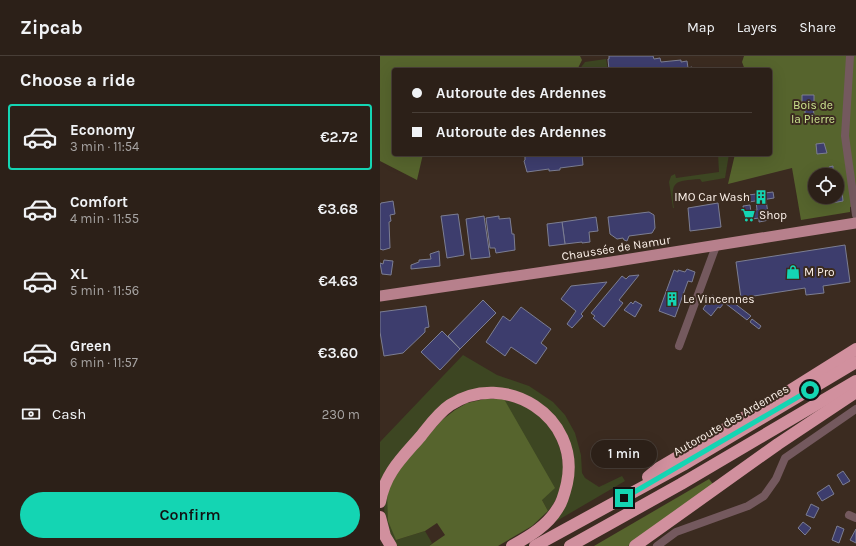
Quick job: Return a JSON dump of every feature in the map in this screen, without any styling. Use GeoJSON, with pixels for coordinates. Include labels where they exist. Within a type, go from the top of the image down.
{"type":"FeatureCollection","features":[{"type":"Feature","properties":{"kind":"highway"},"geometry":{"type":"LineString","coordinates":[[648,477],[659,468],[790,392],[856,349]]}},
{"type":"Feature","properties":{"kind":"highway","name":"Autoroute des Ardennes"},"geometry":{"type":"LineString","coordinates":[[535,546],[683,465],[856,362]]}},
{"type":"Feature","properties":{"kind":"highway"},"geometry":{"type":"LineString","coordinates":[[570,546],[681,484],[856,381]]}},
{"type":"Feature","properties":{"kind":"highway"},"geometry":{"type":"LineString","coordinates":[[635,546],[778,444],[856,392]]}},
{"type":"Feature","properties":{"kind":"highway"},"geometry":{"type":"LineString","coordinates":[[380,502],[382,490],[387,477],[449,406],[463,399],[485,394],[505,394],[515,397],[534,405],[550,419],[560,433],[566,449],[569,464],[565,493],[559,507],[543,526],[512,546]]}},
{"type":"Feature","properties":{"kind":"highway"},"geometry":{"type":"LineString","coordinates":[[520,546],[648,477],[776,403],[799,397]]}},
{"type":"Feature","properties":{"kind":"highway"},"geometry":{"type":"LineString","coordinates":[[380,517],[385,536],[391,546]]}},
{"type":"Feature","properties":{"kind":"main road","name":"Chaussée de Namur"},"geometry":{"type":"LineString","coordinates":[[380,296],[716,246],[856,223]]}},
{"type":"Feature","properties":{"kind":"street"},"geometry":{"type":"LineString","coordinates":[[850,56],[845,136],[856,215]]}},
{"type":"Feature","properties":{"kind":"street"},"geometry":{"type":"LineString","coordinates":[[679,346],[716,246]]}},
{"type":"Feature","properties":{"kind":"street"},"geometry":{"type":"LineString","coordinates":[[657,546],[676,532],[748,506],[764,496],[776,479],[785,458],[856,409]]}},
{"type":"Feature","properties":{"kind":"green space"},"geometry":{"type":"Polygon","coordinates":[[[380,56],[580,56],[582,60],[578,68],[392,68],[392,156],[423,156],[417,180],[380,161],[380,56]]]}},
{"type":"Feature","properties":{"kind":"green space","name":"Bois de la Pierre"},"geometry":{"type":"Polygon","coordinates":[[[744,56],[856,56],[856,206],[850,207],[850,212],[801,220],[792,168],[728,184],[735,156],[772,156],[772,68],[744,68],[742,62],[744,56]]]}},
{"type":"Feature","properties":{"kind":"green space"},"geometry":{"type":"Polygon","coordinates":[[[606,59],[608,68],[580,68],[585,62],[606,59]]]}},
{"type":"Feature","properties":{"kind":"green space"},"geometry":{"type":"Polygon","coordinates":[[[718,156],[729,156],[725,178],[702,182],[700,179],[685,180],[676,184],[673,192],[673,208],[669,182],[671,176],[675,174],[676,178],[719,172],[718,156]]]}},
{"type":"Feature","properties":{"kind":"green space"},"geometry":{"type":"Polygon","coordinates":[[[463,355],[497,375],[529,386],[553,402],[565,415],[575,433],[581,455],[582,473],[585,478],[599,487],[622,476],[625,481],[548,526],[567,497],[562,430],[516,393],[454,399],[380,484],[380,442],[463,355]]]}},
{"type":"Feature","properties":{"kind":"green space"},"geometry":{"type":"Polygon","coordinates":[[[485,399],[504,399],[555,488],[542,500],[548,511],[532,526],[498,546],[429,546],[445,535],[437,523],[425,531],[396,540],[388,521],[387,492],[400,468],[442,420],[467,403],[485,399]]]}},
{"type":"Feature","properties":{"kind":"green space"},"geometry":{"type":"Polygon","coordinates":[[[504,399],[532,410],[549,426],[556,437],[563,462],[563,475],[561,488],[556,500],[548,511],[542,500],[504,399]]]}},
{"type":"Feature","properties":{"kind":"green space"},"geometry":{"type":"Polygon","coordinates":[[[709,479],[713,484],[628,546],[594,546],[709,479]]]}},
{"type":"Feature","properties":{"kind":"green space"},"geometry":{"type":"Polygon","coordinates":[[[387,492],[396,540],[425,531],[432,543],[429,546],[396,546],[389,534],[385,520],[384,506],[387,492]]]}},
{"type":"Feature","properties":{"kind":"building"},"geometry":{"type":"Polygon","coordinates":[[[609,56],[653,56],[654,59],[660,58],[661,62],[681,60],[681,62],[687,61],[688,68],[609,68],[609,56]]]}},
{"type":"Feature","properties":{"kind":"building"},"geometry":{"type":"Polygon","coordinates":[[[802,95],[814,95],[814,117],[805,117],[805,102],[802,102],[802,95]]]}},
{"type":"Feature","properties":{"kind":"building"},"geometry":{"type":"Polygon","coordinates":[[[824,143],[827,153],[817,154],[816,144],[824,143]]]}},
{"type":"Feature","properties":{"kind":"building"},"geometry":{"type":"Polygon","coordinates":[[[525,156],[582,156],[583,165],[560,168],[560,170],[549,171],[549,169],[527,172],[525,156]]]}},
{"type":"Feature","properties":{"kind":"building","name":"IMO Car Wash"},"geometry":{"type":"Polygon","coordinates":[[[773,192],[774,198],[749,202],[748,195],[773,192]]]}},
{"type":"Feature","properties":{"kind":"building"},"geometry":{"type":"Polygon","coordinates":[[[766,200],[769,220],[759,222],[759,218],[752,219],[751,211],[757,210],[756,201],[766,200]]]}},
{"type":"Feature","properties":{"kind":"building"},"geometry":{"type":"Polygon","coordinates":[[[393,201],[395,214],[390,215],[390,248],[383,250],[380,249],[380,205],[381,203],[393,201]]]}},
{"type":"Feature","properties":{"kind":"building"},"geometry":{"type":"Polygon","coordinates":[[[718,203],[721,227],[690,231],[688,208],[718,203]]]}},
{"type":"Feature","properties":{"kind":"building","name":"Shop"},"geometry":{"type":"Polygon","coordinates":[[[750,205],[752,219],[745,220],[743,206],[750,205]]]}},
{"type":"Feature","properties":{"kind":"building"},"geometry":{"type":"Polygon","coordinates":[[[649,212],[654,215],[655,228],[652,233],[629,236],[627,241],[623,238],[617,239],[610,234],[608,217],[649,212]]]}},
{"type":"Feature","properties":{"kind":"building"},"geometry":{"type":"Polygon","coordinates":[[[458,214],[464,255],[447,258],[441,216],[458,214]]]}},
{"type":"Feature","properties":{"kind":"building"},"geometry":{"type":"Polygon","coordinates":[[[484,216],[490,257],[471,259],[466,219],[484,216]]]}},
{"type":"Feature","properties":{"kind":"building"},"geometry":{"type":"Polygon","coordinates":[[[499,216],[499,219],[510,218],[512,234],[514,234],[515,250],[496,253],[495,248],[490,248],[486,218],[499,216]]]}},
{"type":"Feature","properties":{"kind":"building"},"geometry":{"type":"Polygon","coordinates":[[[596,217],[598,231],[589,232],[590,242],[565,244],[562,222],[596,217]]]}},
{"type":"Feature","properties":{"kind":"building"},"geometry":{"type":"Polygon","coordinates":[[[562,222],[565,244],[549,246],[547,224],[562,222]]]}},
{"type":"Feature","properties":{"kind":"building","name":"M Pro"},"geometry":{"type":"Polygon","coordinates":[[[845,245],[850,282],[823,286],[824,293],[806,295],[805,288],[741,298],[736,262],[845,245]]]}},
{"type":"Feature","properties":{"kind":"building"},"geometry":{"type":"Polygon","coordinates":[[[439,251],[440,266],[411,269],[411,265],[419,262],[419,260],[431,259],[430,254],[439,251]]]}},
{"type":"Feature","properties":{"kind":"building"},"geometry":{"type":"Polygon","coordinates":[[[384,260],[393,261],[391,275],[382,274],[380,263],[383,264],[384,260]]]}},
{"type":"Feature","properties":{"kind":"building","name":"Le Vincennes"},"geometry":{"type":"Polygon","coordinates":[[[687,269],[695,272],[692,282],[688,281],[675,317],[659,311],[674,270],[678,272],[678,270],[685,272],[687,269]]]}},
{"type":"Feature","properties":{"kind":"building"},"geometry":{"type":"Polygon","coordinates":[[[639,275],[619,300],[623,303],[604,327],[593,318],[595,316],[591,313],[622,276],[626,279],[629,276],[639,275]]]}},
{"type":"Feature","properties":{"kind":"building"},"geometry":{"type":"Polygon","coordinates":[[[607,282],[581,314],[583,316],[572,328],[567,324],[576,311],[561,299],[571,286],[607,282]]]}},
{"type":"Feature","properties":{"kind":"building"},"geometry":{"type":"Polygon","coordinates":[[[712,295],[724,303],[720,308],[718,307],[711,316],[703,309],[712,295]]]}},
{"type":"Feature","properties":{"kind":"building"},"geometry":{"type":"Polygon","coordinates":[[[725,296],[751,316],[747,320],[721,300],[725,296]]]}},
{"type":"Feature","properties":{"kind":"building"},"geometry":{"type":"Polygon","coordinates":[[[483,300],[496,313],[460,349],[448,336],[483,300]]]}},
{"type":"Feature","properties":{"kind":"building"},"geometry":{"type":"Polygon","coordinates":[[[635,301],[642,305],[635,317],[624,310],[631,302],[633,304],[635,301]]]}},
{"type":"Feature","properties":{"kind":"building"},"geometry":{"type":"Polygon","coordinates":[[[426,306],[429,327],[425,328],[425,332],[403,353],[384,356],[380,332],[380,312],[426,306]]]}},
{"type":"Feature","properties":{"kind":"building"},"geometry":{"type":"Polygon","coordinates":[[[521,307],[551,329],[541,343],[547,348],[536,364],[511,347],[505,356],[486,342],[503,316],[510,321],[521,307]]]}},
{"type":"Feature","properties":{"kind":"building"},"geometry":{"type":"Polygon","coordinates":[[[752,319],[761,326],[759,329],[750,322],[752,319]]]}},
{"type":"Feature","properties":{"kind":"building"},"geometry":{"type":"Polygon","coordinates":[[[442,331],[460,349],[440,370],[421,352],[442,331]]]}},
{"type":"Feature","properties":{"kind":"building"},"geometry":{"type":"Polygon","coordinates":[[[843,471],[850,481],[843,485],[837,475],[843,471]]]}},
{"type":"Feature","properties":{"kind":"building"},"geometry":{"type":"Polygon","coordinates":[[[829,485],[834,494],[822,501],[817,493],[829,485]]]}},
{"type":"Feature","properties":{"kind":"building"},"geometry":{"type":"Polygon","coordinates":[[[811,504],[819,508],[814,518],[806,515],[811,504]]]}},
{"type":"Feature","properties":{"kind":"building"},"geometry":{"type":"Polygon","coordinates":[[[803,522],[811,528],[805,535],[798,528],[803,522]]]}},
{"type":"Feature","properties":{"kind":"building"},"geometry":{"type":"Polygon","coordinates":[[[837,526],[844,529],[839,543],[832,540],[837,526]]]}},
{"type":"Feature","properties":{"kind":"building"},"geometry":{"type":"Polygon","coordinates":[[[856,529],[856,543],[850,540],[856,529]]]}},
{"type":"Feature","properties":{"kind":"place","name":"IMO Car Wash"},"geometry":{"type":"Point","coordinates":[761,197]}},
{"type":"Feature","properties":{"kind":"place","name":"Shop"},"geometry":{"type":"Point","coordinates":[748,215]}},
{"type":"Feature","properties":{"kind":"place","name":"M Pro"},"geometry":{"type":"Point","coordinates":[793,272]}},
{"type":"Feature","properties":{"kind":"place","name":"Le Vincennes"},"geometry":{"type":"Point","coordinates":[672,299]}},
{"type":"Feature","properties":{"kind":"route"},"geometry":{"type":"LineString","coordinates":[[624,498],[810,390]]}}]}
